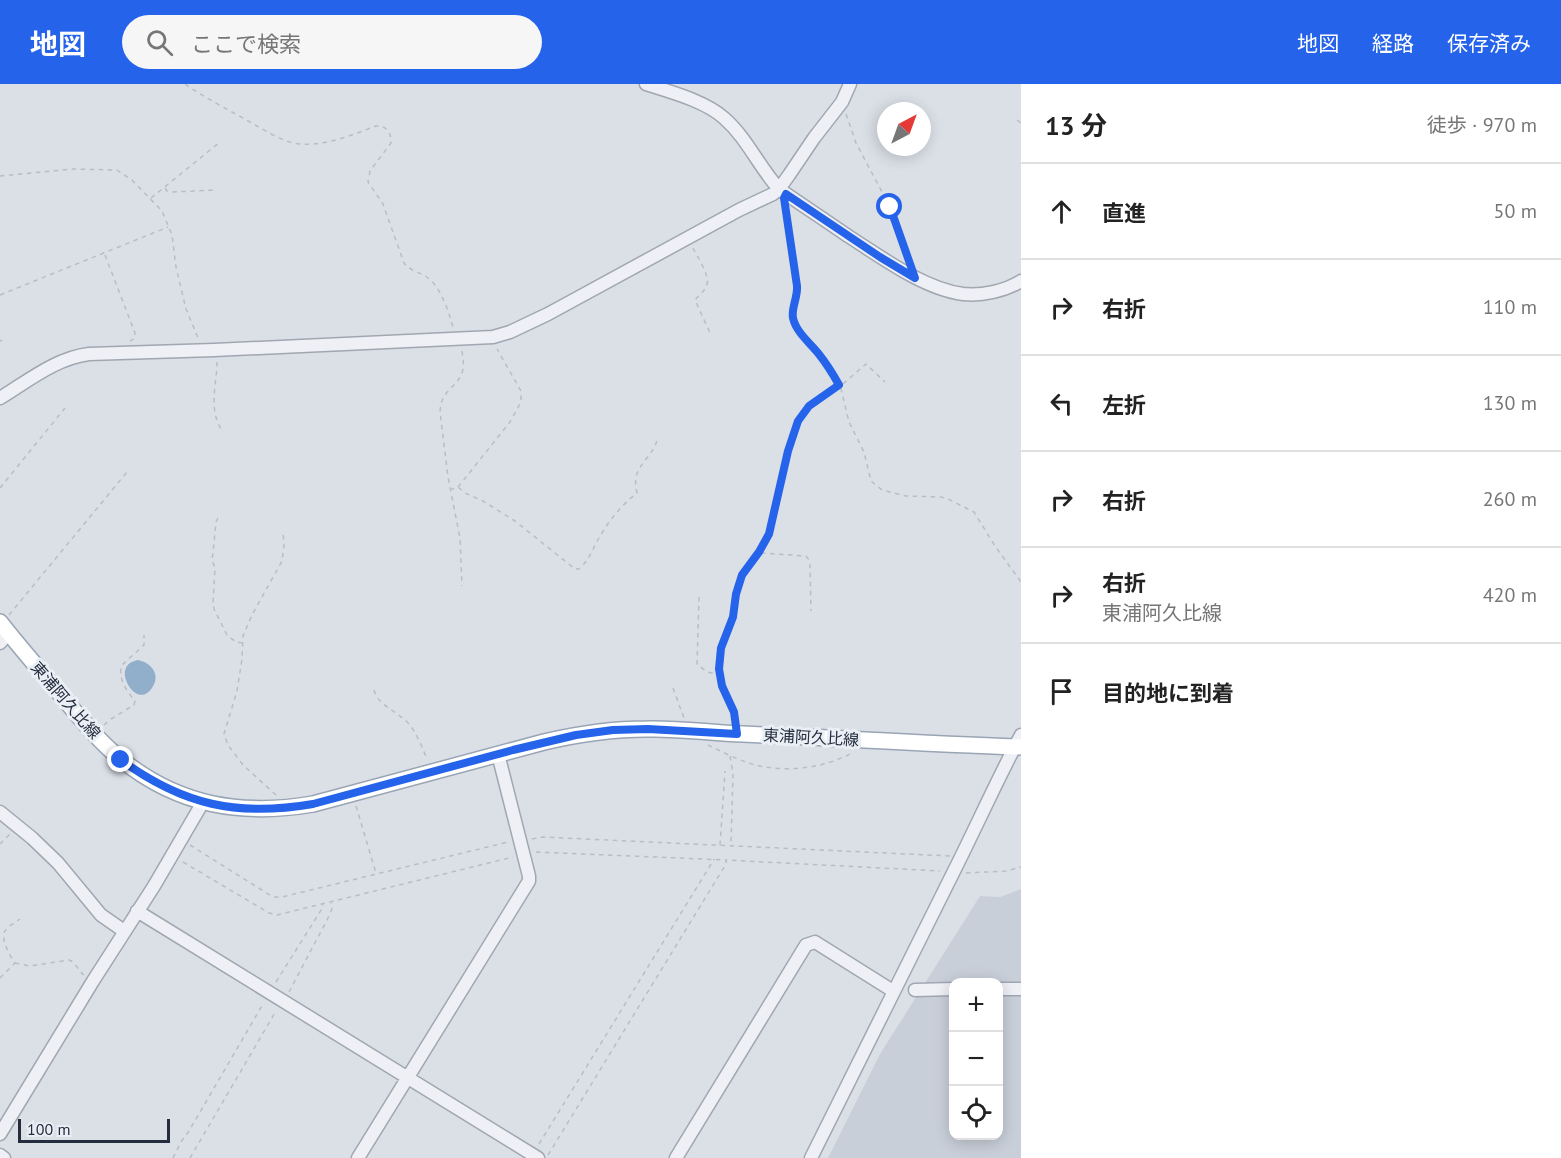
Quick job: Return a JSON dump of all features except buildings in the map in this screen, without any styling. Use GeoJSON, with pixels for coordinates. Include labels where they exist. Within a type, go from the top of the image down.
{"type":"FeatureCollection","features":[{"type":"Feature","properties":{"kind":"main road","name":"東浦阿久比線"},"geometry":{"type":"LineString","coordinates":[[3,630],[121,760],[141,774],[184,796],[203,802],[259,810],[313,804],[498,754],[576,735],[613,730],[685,730],[859,739],[1019,743]]}},
{"type":"Feature","properties":{"kind":"street"},"geometry":{"type":"LineString","coordinates":[[646,84],[706,106],[723,117],[773,182],[783,191],[915,278],[952,292],[980,295],[1021,281]]}},
{"type":"Feature","properties":{"kind":"street"},"geometry":{"type":"LineString","coordinates":[[0,398],[53,365],[77,356],[110,352],[209,350],[495,336],[510,332],[548,314],[739,210],[783,191],[814,138],[842,102],[850,84]]}},
{"type":"Feature","properties":{"kind":"street"},"geometry":{"type":"LineString","coordinates":[[811,1158],[1003,769],[1019,743]]}},
{"type":"Feature","properties":{"kind":"street"},"geometry":{"type":"LineString","coordinates":[[358,1158],[529,881],[498,754]]}},
{"type":"Feature","properties":{"kind":"street"},"geometry":{"type":"LineString","coordinates":[[0,1134],[203,802]]}},
{"type":"Feature","properties":{"kind":"street"},"geometry":{"type":"LineString","coordinates":[[0,812],[58,863],[101,915],[124,931]]}},
{"type":"Feature","properties":{"kind":"street"},"geometry":{"type":"LineString","coordinates":[[137,911],[538,1157]]}},
{"type":"Feature","properties":{"kind":"street"},"geometry":{"type":"LineString","coordinates":[[676,1158],[806,945],[815,942],[893,991]]}},
{"type":"Feature","properties":{"kind":"street"},"geometry":{"type":"LineString","coordinates":[[1003,988],[1021,989]]}},
{"type":"Feature","properties":{"kind":"street"},"geometry":{"type":"LineString","coordinates":[[915,990],[949,990]]}},
{"type":"Feature","properties":{"kind":"street"},"geometry":{"type":"LineString","coordinates":[[0,1155],[4,1158]]}},
{"type":"Feature","properties":{"kind":"path"},"geometry":{"type":"LineString","coordinates":[[185,84],[279,138],[298,144],[344,138],[376,126],[386,128],[390,133],[391,143],[370,171],[368,183],[383,204],[404,263],[408,268],[432,281],[437,288],[450,317],[463,360],[462,374],[440,404],[450,490],[460,538],[462,586]]}},
{"type":"Feature","properties":{"kind":"path"},"geometry":{"type":"LineString","coordinates":[[842,102],[856,143],[893,215],[915,278]]}},
{"type":"Feature","properties":{"kind":"path"},"geometry":{"type":"LineString","coordinates":[[1017,120],[1021,123]]}},
{"type":"Feature","properties":{"kind":"path"},"geometry":{"type":"LineString","coordinates":[[150,199],[220,142]]}},
{"type":"Feature","properties":{"kind":"path"},"geometry":{"type":"LineString","coordinates":[[0,176],[73,169],[117,170],[132,180],[162,212],[172,235],[176,267],[186,309],[197,337],[217,361],[215,410],[222,431]]}},
{"type":"Feature","properties":{"kind":"path"},"geometry":{"type":"LineString","coordinates":[[164,188],[173,192],[216,190]]}},
{"type":"Feature","properties":{"kind":"path"},"geometry":{"type":"LineString","coordinates":[[783,191],[798,294],[792,316],[800,332],[817,352],[839,385],[849,422],[864,452],[871,481],[882,490],[906,496],[948,499],[974,513],[1021,582]]}},
{"type":"Feature","properties":{"kind":"path"},"geometry":{"type":"LineString","coordinates":[[0,295],[169,227]]}},
{"type":"Feature","properties":{"kind":"path"},"geometry":{"type":"LineString","coordinates":[[688,237],[706,275],[707,286],[695,300],[711,335]]}},
{"type":"Feature","properties":{"kind":"path"},"geometry":{"type":"LineString","coordinates":[[105,254],[135,333],[134,339],[128,343]]}},
{"type":"Feature","properties":{"kind":"path"},"geometry":{"type":"LineString","coordinates":[[450,490],[458,487],[510,422],[521,402],[521,391],[497,351],[495,336]]}},
{"type":"Feature","properties":{"kind":"path"},"geometry":{"type":"LineString","coordinates":[[737,734],[734,712],[722,686],[719,659],[721,648],[733,617],[736,594],[742,575],[769,534],[788,451],[798,421],[809,406],[844,383],[866,364],[885,382]]}},
{"type":"Feature","properties":{"kind":"path"},"geometry":{"type":"LineString","coordinates":[[0,488],[65,408]]}},
{"type":"Feature","properties":{"kind":"path"},"geometry":{"type":"LineString","coordinates":[[458,487],[515,521],[575,569],[579,569],[617,512],[637,493],[636,474],[654,448],[657,439]]}},
{"type":"Feature","properties":{"kind":"path"},"geometry":{"type":"LineString","coordinates":[[3,630],[127,472]]}},
{"type":"Feature","properties":{"kind":"path"},"geometry":{"type":"LineString","coordinates":[[218,518],[212,560],[215,568],[214,609],[227,635],[236,642],[243,643]]}},
{"type":"Feature","properties":{"kind":"path"},"geometry":{"type":"LineString","coordinates":[[281,809],[281,800],[249,772],[228,745],[224,734],[237,691],[243,636],[282,561],[283,531]]}},
{"type":"Feature","properties":{"kind":"path"},"geometry":{"type":"LineString","coordinates":[[759,552],[806,556],[810,566],[811,611]]}},
{"type":"Feature","properties":{"kind":"path"},"geometry":{"type":"LineString","coordinates":[[699,597],[697,664],[707,672],[720,674]]}},
{"type":"Feature","properties":{"kind":"path"},"geometry":{"type":"LineString","coordinates":[[95,734],[111,719],[134,705],[135,701],[122,680],[120,669],[144,645],[144,635]]}},
{"type":"Feature","properties":{"kind":"path"},"geometry":{"type":"LineString","coordinates":[[673,688],[683,714],[685,730]]}},
{"type":"Feature","properties":{"kind":"path"},"geometry":{"type":"LineString","coordinates":[[374,690],[379,700],[412,728],[433,772]]}},
{"type":"Feature","properties":{"kind":"path"},"geometry":{"type":"LineString","coordinates":[[707,745],[754,765],[778,769],[815,766],[845,757],[854,752],[859,739]]}},
{"type":"Feature","properties":{"kind":"path"},"geometry":{"type":"LineString","coordinates":[[730,755],[733,774],[731,845]]}},
{"type":"Feature","properties":{"kind":"path"},"geometry":{"type":"LineString","coordinates":[[720,845],[724,771]]}},
{"type":"Feature","properties":{"kind":"path"},"geometry":{"type":"LineString","coordinates":[[353,794],[376,874]]}},
{"type":"Feature","properties":{"kind":"path"},"geometry":{"type":"LineString","coordinates":[[0,844],[18,826]]}},
{"type":"Feature","properties":{"kind":"path"},"geometry":{"type":"LineString","coordinates":[[182,839],[273,897],[282,897],[519,840],[542,837],[731,845],[956,863],[1006,871],[1021,867]]}},
{"type":"Feature","properties":{"kind":"path"},"geometry":{"type":"LineString","coordinates":[[172,855],[274,915],[537,851],[940,871],[956,863]]}},
{"type":"Feature","properties":{"kind":"path"},"geometry":{"type":"LineString","coordinates":[[538,1157],[714,859]]}},
{"type":"Feature","properties":{"kind":"path"},"geometry":{"type":"LineString","coordinates":[[538,1157],[726,864],[726,860]]}},
{"type":"Feature","properties":{"kind":"path"},"geometry":{"type":"LineString","coordinates":[[190,1158],[221,1102],[283,1001],[327,920],[332,909],[332,902]]}},
{"type":"Feature","properties":{"kind":"path"},"geometry":{"type":"LineString","coordinates":[[172,1158],[323,904]]}},
{"type":"Feature","properties":{"kind":"path"},"geometry":{"type":"LineString","coordinates":[[20,918],[5,930],[3,936],[15,963],[30,966],[69,960],[93,981]]}},
{"type":"Feature","properties":{"kind":"path"},"geometry":{"type":"LineString","coordinates":[[0,978],[15,963]]}},
{"type":"Feature","properties":{"kind":"shaded area"},"geometry":{"type":"Polygon","coordinates":[[[1021,889],[1021,1158],[828,1158],[880,1054],[980,896],[1000,897],[1021,889]]]}},
{"type":"Feature","properties":{"kind":"water"},"geometry":{"type":"Polygon","coordinates":[[[138,660],[154,670],[156,679],[152,688],[141,695],[132,690],[125,673],[128,665],[138,660]]]}},
{"type":"Feature","properties":{"kind":"route"},"geometry":{"type":"LineString","coordinates":[[121,760],[160,785],[203,802],[259,810],[285,809],[313,804],[576,735],[613,730],[648,729],[737,734],[734,712],[722,686],[719,669],[721,648],[733,617],[736,594],[742,575],[769,534],[788,451],[798,421],[809,406],[839,385],[817,352],[800,332],[792,316],[798,294],[784,198],[786,194],[915,278],[890,207]]}}]}
